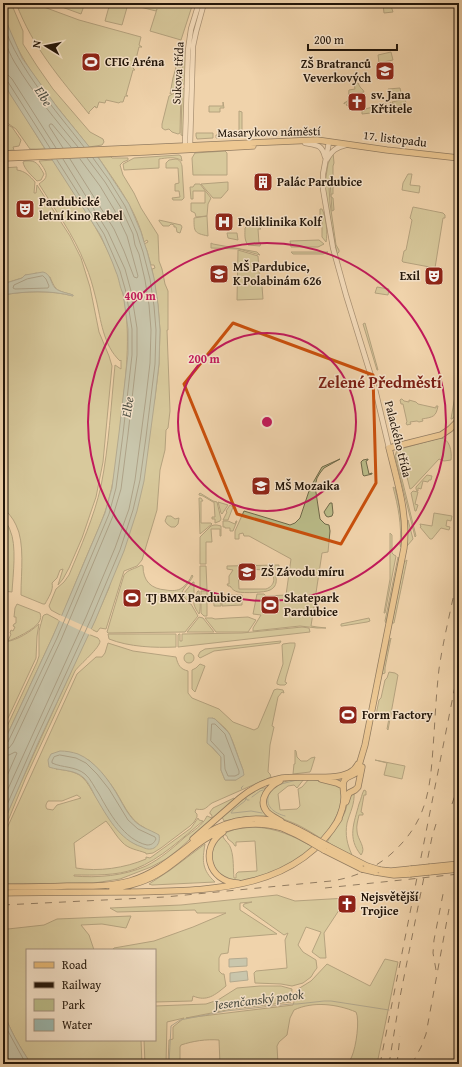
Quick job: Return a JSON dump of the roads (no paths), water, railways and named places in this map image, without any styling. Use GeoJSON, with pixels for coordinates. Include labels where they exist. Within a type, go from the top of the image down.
{"type":"FeatureCollection","features":[{"type":"Feature","properties":{"kind":"main road","name":"Masarykovo náměstí"},"geometry":{"type":"LineString","coordinates":[[188,147],[304,140],[329,142]]}},
{"type":"Feature","properties":{"kind":"main road","name":"Masarykovo náměstí"},"geometry":{"type":"LineString","coordinates":[[188,147],[329,142]]}},
{"type":"Feature","properties":{"kind":"main road","name":"17. listopadu"},"geometry":{"type":"LineString","coordinates":[[329,142],[459,158]]}},
{"type":"Feature","properties":{"kind":"main road"},"geometry":{"type":"LineString","coordinates":[[3,158],[24,155],[188,147]]}},
{"type":"Feature","properties":{"kind":"main road"},"geometry":{"type":"LineString","coordinates":[[3,154],[24,155]]}},
{"type":"Feature","properties":{"kind":"main road"},"geometry":{"type":"LineString","coordinates":[[389,448],[441,435],[459,420]]}},
{"type":"Feature","properties":{"kind":"main road","name":"Palackého třída"},"geometry":{"type":"LineString","coordinates":[[359,784],[365,753],[365,745],[403,555],[405,530],[403,509],[389,448]]}},
{"type":"Feature","properties":{"kind":"main road","name":"Palackého třída"},"geometry":{"type":"LineString","coordinates":[[350,776],[355,774],[358,770],[365,745]]}},
{"type":"Feature","properties":{"kind":"main road"},"geometry":{"type":"LineString","coordinates":[[324,777],[351,772],[357,766],[362,752]]}},
{"type":"Feature","properties":{"kind":"main road"},"geometry":{"type":"LineString","coordinates":[[337,822],[343,805],[344,780],[350,776]]}},
{"type":"Feature","properties":{"kind":"main road"},"geometry":{"type":"LineString","coordinates":[[4,890],[84,892],[158,891],[202,890],[236,886],[282,870],[306,856],[323,842],[344,810],[348,794],[356,790],[359,784],[357,779],[350,776],[337,778],[301,777],[279,779],[260,786],[247,792],[232,804],[194,838],[181,852]]}},
{"type":"Feature","properties":{"kind":"main road"},"geometry":{"type":"LineString","coordinates":[[301,777],[285,779],[276,783],[266,792],[264,806],[273,816],[326,848],[365,867],[394,875],[459,864]]}},
{"type":"Feature","properties":{"kind":"main road"},"geometry":{"type":"LineString","coordinates":[[313,777],[336,782],[343,786],[347,791],[351,792]]}},
{"type":"Feature","properties":{"kind":"main road"},"geometry":{"type":"LineString","coordinates":[[260,786],[270,788]]}},
{"type":"Feature","properties":{"kind":"main road"},"geometry":{"type":"LineString","coordinates":[[4,890],[114,885],[131,881],[160,868],[206,833],[217,827],[232,822],[249,819],[264,819],[290,826]]}},
{"type":"Feature","properties":{"kind":"main road"},"geometry":{"type":"LineString","coordinates":[[84,892],[112,890],[143,881],[169,867],[213,834],[229,828],[263,824],[277,827],[314,841]]}},
{"type":"Feature","properties":{"kind":"main road"},"geometry":{"type":"LineString","coordinates":[[245,825],[228,829],[216,838],[210,849],[210,862],[212,869],[216,874],[228,882],[240,883],[256,880]]}},
{"type":"Feature","properties":{"kind":"main road"},"geometry":{"type":"LineString","coordinates":[[430,869],[459,869]]}},
{"type":"Feature","properties":{"kind":"street","name":"Sukova třída"},"geometry":{"type":"LineString","coordinates":[[188,147],[188,50],[191,29],[198,3]]}},
{"type":"Feature","properties":{"kind":"street","name":"Sukova třída"},"geometry":{"type":"LineString","coordinates":[[188,147],[193,46],[204,3]]}},
{"type":"Feature","properties":{"kind":"street","name":"Palackého třída"},"geometry":{"type":"LineString","coordinates":[[329,142],[323,178],[323,194],[335,255],[375,389],[389,448]]}},
{"type":"Feature","properties":{"kind":"street"},"geometry":{"type":"LineString","coordinates":[[305,143],[322,148],[325,156],[325,165]]}},
{"type":"Feature","properties":{"kind":"street"},"geometry":{"type":"LineString","coordinates":[[325,165],[333,151],[339,146],[348,144]]}},
{"type":"Feature","properties":{"kind":"water","name":"Elbe"},"geometry":{"type":"Polygon","coordinates":[[[3,13],[22,58],[57,107],[100,160],[129,204],[141,232],[154,278],[160,330],[159,364],[155,398],[144,481],[137,511],[124,551],[95,621],[38,743],[3,824],[3,744],[53,636],[105,513],[112,488],[128,354],[128,329],[123,293],[101,236],[3,81],[3,13]]]}},
{"type":"Feature","properties":{"kind":"water"},"geometry":{"type":"Polygon","coordinates":[[[43,272],[48,274],[55,288],[73,296],[38,292],[3,295],[3,284],[22,278],[25,275],[43,272]]]}},
{"type":"Feature","properties":{"kind":"water"},"geometry":{"type":"Polygon","coordinates":[[[208,718],[215,719],[230,735],[244,775],[236,780],[225,780],[221,770],[221,757],[207,743],[208,718]]]}},
{"type":"Feature","properties":{"kind":"water"},"geometry":{"type":"Polygon","coordinates":[[[60,751],[78,754],[96,766],[134,820],[140,826],[159,835],[159,842],[156,847],[148,849],[134,844],[120,833],[109,819],[87,782],[80,775],[49,767],[48,760],[51,754],[60,751]]]}},
{"type":"Feature","properties":{"kind":"water"},"geometry":{"type":"Polygon","coordinates":[[[247,958],[247,966],[229,967],[229,959],[247,958]]]}},
{"type":"Feature","properties":{"kind":"water"},"geometry":{"type":"Polygon","coordinates":[[[247,971],[248,980],[230,982],[230,973],[247,971]]]}},
{"type":"Feature","properties":{"kind":"water"},"geometry":{"type":"Polygon","coordinates":[[[3,1010],[12,1031],[31,1064],[3,1064],[3,1010]]]}},
{"type":"Feature","properties":{"kind":"waterway"},"geometry":{"type":"LineString","coordinates":[[281,784],[297,780]]}},
{"type":"Feature","properties":{"kind":"waterway"},"geometry":{"type":"LineString","coordinates":[[242,789],[241,788],[243,786]]}},
{"type":"Feature","properties":{"kind":"waterway"},"geometry":{"type":"LineString","coordinates":[[252,797],[263,790]]}},
{"type":"Feature","properties":{"kind":"waterway"},"geometry":{"type":"LineString","coordinates":[[269,794],[268,802],[271,808],[277,813],[285,816]]}},
{"type":"Feature","properties":{"kind":"waterway"},"geometry":{"type":"LineString","coordinates":[[249,800],[246,798],[245,801],[231,813],[251,811],[262,813]]}},
{"type":"Feature","properties":{"kind":"waterway","name":"Jesenčanský potok"},"geometry":{"type":"LineString","coordinates":[[169,1064],[171,1026],[180,1020],[226,1011],[324,1001],[389,1010]]}},
{"type":"Feature","properties":{"kind":"railway"},"geometry":{"type":"LineString","coordinates":[[3,905],[165,897],[331,881],[347,878],[378,864],[391,854],[412,831],[419,818],[428,793],[432,764],[439,669],[459,568]]}},
{"type":"Feature","properties":{"kind":"railway"},"geometry":{"type":"LineString","coordinates":[[380,1064],[459,666]]}},
{"type":"Feature","properties":{"kind":"railway"},"geometry":{"type":"LineString","coordinates":[[452,804],[459,783]]}},
{"type":"Feature","properties":{"kind":"railway"},"geometry":{"type":"LineString","coordinates":[[389,1064],[400,997],[432,837],[436,824]]}},
{"type":"Feature","properties":{"kind":"railway"},"geometry":{"type":"LineString","coordinates":[[458,836],[459,831]]}},
{"type":"Feature","properties":{"kind":"railway"},"geometry":{"type":"LineString","coordinates":[[325,888],[459,874]]}},
{"type":"Feature","properties":{"kind":"railway"},"geometry":{"type":"LineString","coordinates":[[436,970],[433,953],[434,940],[444,889]]}},
{"type":"Feature","properties":{"kind":"railway"},"geometry":{"type":"LineString","coordinates":[[412,1064],[426,1034],[449,909]]}},
{"type":"Feature","properties":{"kind":"railway"},"geometry":{"type":"LineString","coordinates":[[397,1064],[400,1036]]}},
{"type":"Feature","properties":{"kind":"railway"},"geometry":{"type":"LineString","coordinates":[[442,1064],[459,1055]]}},
{"type":"Feature","properties":{"kind":"place","name":"CFIG Aréna"},"geometry":{"type":"Point","coordinates":[91,62]}},
{"type":"Feature","properties":{"kind":"place","name":"ZŠ Bratranců Veverkových"},"geometry":{"type":"Point","coordinates":[385,71]}},
{"type":"Feature","properties":{"kind":"place","name":"sv. Jana Křtitele"},"geometry":{"type":"Point","coordinates":[357,102]}},
{"type":"Feature","properties":{"kind":"place","name":"Palác Pardubice"},"geometry":{"type":"Point","coordinates":[263,182]}},
{"type":"Feature","properties":{"kind":"place","name":"Pardubické letní kino Rebel"},"geometry":{"type":"Point","coordinates":[25,209]}},
{"type":"Feature","properties":{"kind":"place","name":"Poliklinika Kolf"},"geometry":{"type":"Point","coordinates":[224,222]}},
{"type":"Feature","properties":{"kind":"place","name":"MŠ Pardubice, K Polabinám 626"},"geometry":{"type":"Point","coordinates":[219,274]}},
{"type":"Feature","properties":{"kind":"place","name":"Exil"},"geometry":{"type":"Point","coordinates":[434,276]}},
{"type":"Feature","properties":{"kind":"place","name":"MŠ Mozaika"},"geometry":{"type":"Point","coordinates":[261,486]}},
{"type":"Feature","properties":{"kind":"place","name":"ZŠ Závodu míru"},"geometry":{"type":"Point","coordinates":[247,572]}},
{"type":"Feature","properties":{"kind":"place","name":"TJ BMX Pardubice"},"geometry":{"type":"Point","coordinates":[132,598]}},
{"type":"Feature","properties":{"kind":"place","name":"Skatepark Pardubice"},"geometry":{"type":"Point","coordinates":[270,605]}},
{"type":"Feature","properties":{"kind":"place","name":"Form Factory"},"geometry":{"type":"Point","coordinates":[348,715]}},
{"type":"Feature","properties":{"kind":"place","name":"Nejsvětější Trojice"},"geometry":{"type":"Point","coordinates":[347,904]}},
{"type":"Feature","properties":{"kind":"district","name":"Zelené Předměstí"},"geometry":{"type":"Point","coordinates":[380,382]}}]}
